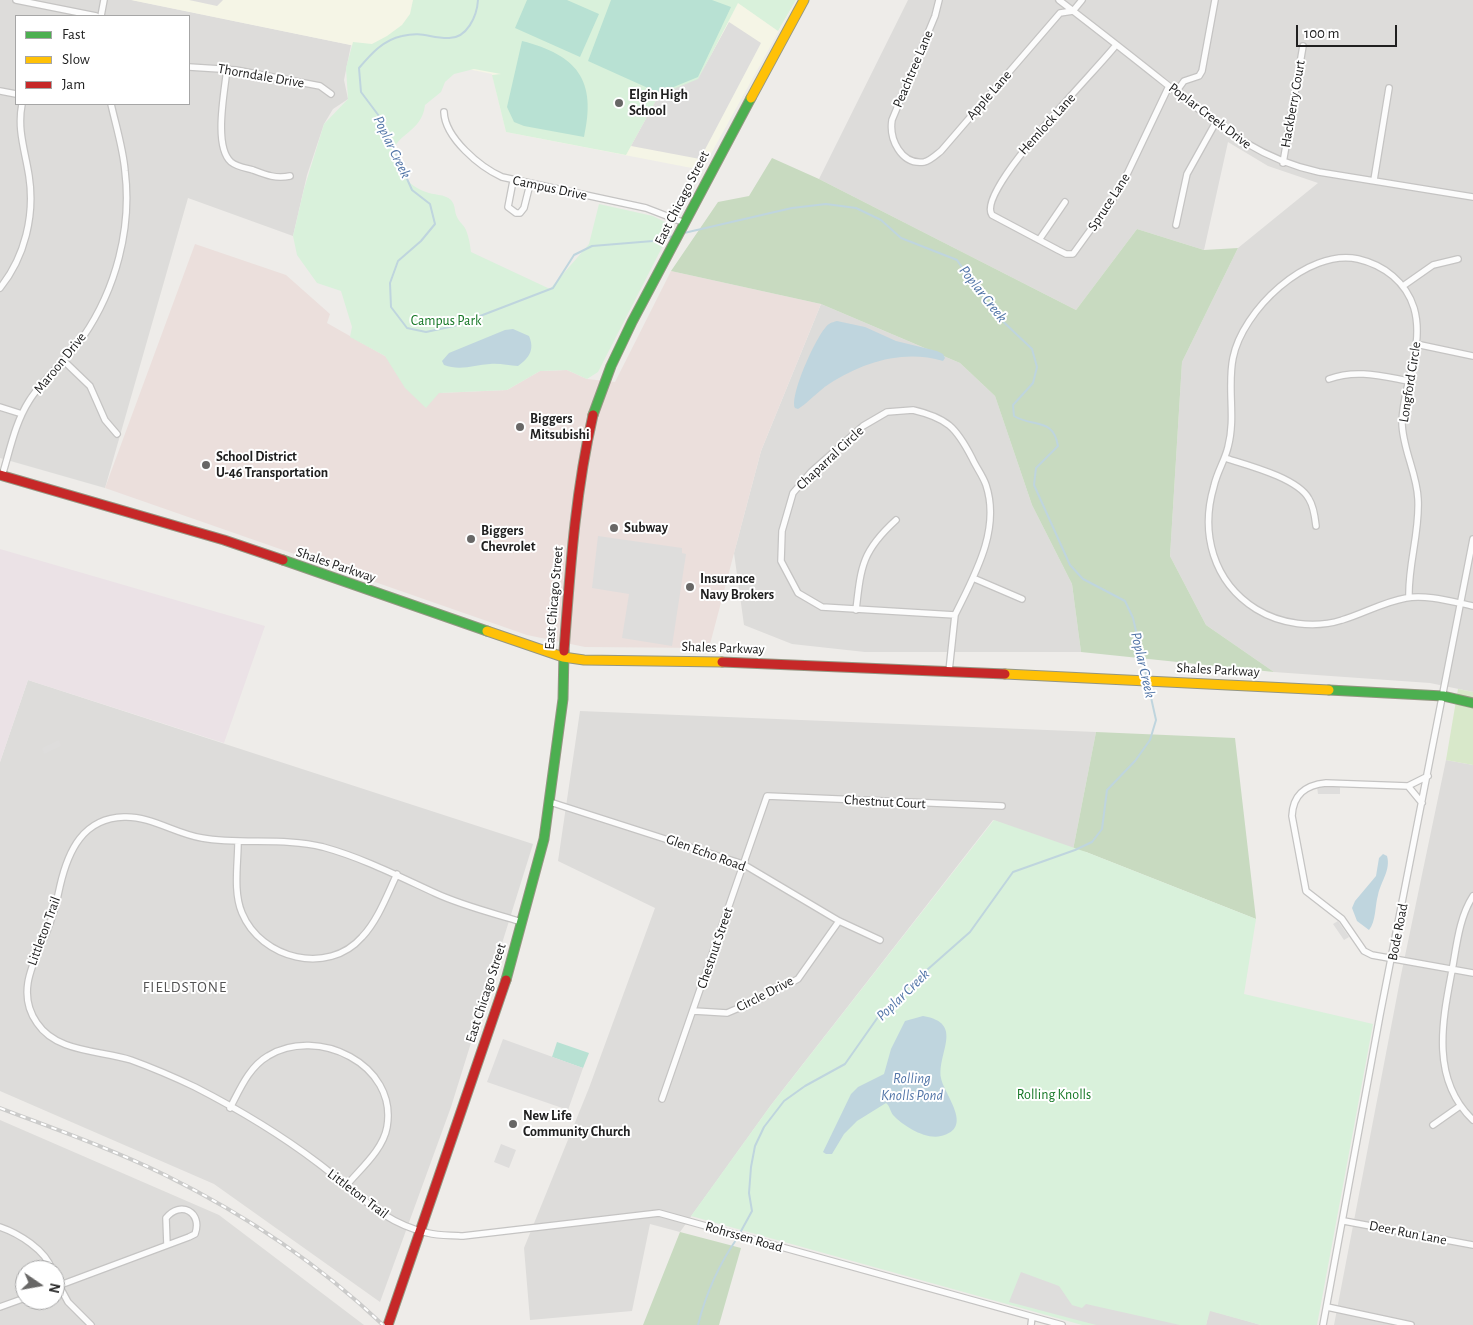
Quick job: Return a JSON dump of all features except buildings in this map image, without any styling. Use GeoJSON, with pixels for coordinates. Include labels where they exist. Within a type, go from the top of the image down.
{"type":"FeatureCollection","features":[{"type":"Feature","properties":{"kind":"street"},"geometry":{"type":"LineString","coordinates":[[16,0],[91,15]]}},
{"type":"Feature","properties":{"kind":"street"},"geometry":{"type":"LineString","coordinates":[[101,15],[104,0]]}},
{"type":"Feature","properties":{"kind":"street","name":"East Chicago Street"},"geometry":{"type":"LineString","coordinates":[[388,1325],[504,989],[544,839],[563,699],[563,657],[579,488],[594,413],[611,366],[685,222],[804,0]]}},
{"type":"Feature","properties":{"kind":"street","name":"Peachtree Lane"},"geometry":{"type":"LineString","coordinates":[[891,138],[892,120],[935,16],[939,0]]}},
{"type":"Feature","properties":{"kind":"street","name":"Poplar Creek Drive"},"geometry":{"type":"LineString","coordinates":[[1059,0],[1248,146],[1283,163],[1319,172],[1473,197]]}},
{"type":"Feature","properties":{"kind":"street","name":"Apple Lane"},"geometry":{"type":"LineString","coordinates":[[891,138],[900,152],[909,158],[924,162],[929,160],[941,151],[1060,12],[1073,11],[1082,0]]}},
{"type":"Feature","properties":{"kind":"street"},"geometry":{"type":"LineString","coordinates":[[1176,92],[1184,81],[1198,76],[1202,70],[1215,0]]}},
{"type":"Feature","properties":{"kind":"street","name":"Hemlock Lane"},"geometry":{"type":"LineString","coordinates":[[990,210],[994,194],[1008,170],[1116,45]]}},
{"type":"Feature","properties":{"kind":"street","name":"Hackberry Court"},"geometry":{"type":"LineString","coordinates":[[1283,163],[1303,46]]}},
{"type":"Feature","properties":{"kind":"street","name":"Thorndale Drive"},"geometry":{"type":"LineString","coordinates":[[190,67],[227,68],[320,86],[331,94]]}},
{"type":"Feature","properties":{"kind":"street"},"geometry":{"type":"LineString","coordinates":[[227,68],[221,131],[224,151],[227,157],[237,165],[272,177],[290,176]]}},
{"type":"Feature","properties":{"kind":"street","name":"Spruce Lane"},"geometry":{"type":"LineString","coordinates":[[990,210],[992,215],[1066,254],[1075,251],[1120,189],[1169,86]]}},
{"type":"Feature","properties":{"kind":"street"},"geometry":{"type":"LineString","coordinates":[[1374,180],[1389,88]]}},
{"type":"Feature","properties":{"kind":"street"},"geometry":{"type":"LineString","coordinates":[[0,90],[15,94]]}},
{"type":"Feature","properties":{"kind":"street"},"geometry":{"type":"LineString","coordinates":[[0,288],[24,245],[30,216],[29,177],[19,128],[22,105]]}},
{"type":"Feature","properties":{"kind":"street","name":"Maroon Drive"},"geometry":{"type":"LineString","coordinates":[[1,475],[22,414],[34,394],[84,336],[106,297],[122,243],[126,184],[123,154],[111,105]]}},
{"type":"Feature","properties":{"kind":"street","name":"Campus Drive"},"geometry":{"type":"LineString","coordinates":[[444,112],[449,128],[477,162],[493,173],[530,184],[646,208],[685,222]]}},
{"type":"Feature","properties":{"kind":"street"},"geometry":{"type":"LineString","coordinates":[[1176,225],[1187,174],[1216,122]]}},
{"type":"Feature","properties":{"kind":"street"},"geometry":{"type":"LineString","coordinates":[[513,180],[508,207],[516,213],[520,213],[524,208],[530,184]]}},
{"type":"Feature","properties":{"kind":"street"},"geometry":{"type":"LineString","coordinates":[[1039,240],[1065,202]]}},
{"type":"Feature","properties":{"kind":"street","name":"Longford Circle"},"geometry":{"type":"LineString","coordinates":[[1334,258],[1353,258],[1380,266],[1403,286],[1414,310],[1416,344],[1402,420],[1418,498],[1416,532],[1408,578],[1408,597],[1342,620],[1316,624],[1277,619],[1246,602],[1223,576],[1210,548],[1208,533],[1209,502],[1214,482],[1225,458],[1232,427],[1233,360],[1241,334],[1258,308],[1305,269],[1334,258]]}},
{"type":"Feature","properties":{"kind":"street"},"geometry":{"type":"LineString","coordinates":[[1403,286],[1433,264],[1458,259]]}},
{"type":"Feature","properties":{"kind":"street"},"geometry":{"type":"LineString","coordinates":[[1416,344],[1473,356]]}},
{"type":"Feature","properties":{"kind":"street"},"geometry":{"type":"LineString","coordinates":[[64,361],[90,386],[105,420],[117,434]]}},
{"type":"Feature","properties":{"kind":"street"},"geometry":{"type":"LineString","coordinates":[[1329,379],[1362,373],[1409,381]]}},
{"type":"Feature","properties":{"kind":"street"},"geometry":{"type":"LineString","coordinates":[[0,407],[22,414]]}},
{"type":"Feature","properties":{"kind":"street","name":"Chaparral Circle"},"geometry":{"type":"LineString","coordinates":[[949,670],[955,615],[973,578],[987,542],[990,512],[986,485],[955,430],[936,415],[913,410],[887,412],[852,434],[811,472],[793,493],[782,531],[781,561],[798,594],[822,607],[955,615]]}},
{"type":"Feature","properties":{"kind":"street"},"geometry":{"type":"LineString","coordinates":[[1225,458],[1282,478],[1299,487],[1310,499],[1316,526]]}},
{"type":"Feature","properties":{"kind":"street","name":"Shales Parkway"},"geometry":{"type":"LineString","coordinates":[[1,475],[224,540],[563,657],[584,660],[680,660],[1165,680],[1443,696],[1473,703]]}},
{"type":"Feature","properties":{"kind":"street"},"geometry":{"type":"LineString","coordinates":[[856,610],[860,573],[866,554],[878,536],[896,520]]}},
{"type":"Feature","properties":{"kind":"street","name":"Bode Road"},"geometry":{"type":"LineString","coordinates":[[1323,1325],[1344,1220],[1380,1015],[1473,539]]}},
{"type":"Feature","properties":{"kind":"street"},"geometry":{"type":"LineString","coordinates":[[973,578],[1022,599]]}},
{"type":"Feature","properties":{"kind":"street"},"geometry":{"type":"LineString","coordinates":[[1408,597],[1473,606]]}},
{"type":"Feature","properties":{"kind":"street"},"geometry":{"type":"LineString","coordinates":[[1428,776],[1408,786],[1314,784],[1303,789],[1292,807],[1306,891],[1342,919],[1364,951],[1392,959],[1473,973]]}},
{"type":"Feature","properties":{"kind":"street"},"geometry":{"type":"LineString","coordinates":[[1408,786],[1422,803]]}},
{"type":"Feature","properties":{"kind":"street","name":"Chestnut Court"},"geometry":{"type":"LineString","coordinates":[[767,796],[1002,806]]}},
{"type":"Feature","properties":{"kind":"street","name":"Chestnut Street"},"geometry":{"type":"LineString","coordinates":[[662,1098],[694,1011],[767,796]]}},
{"type":"Feature","properties":{"kind":"street","name":"Glen Echo Road"},"geometry":{"type":"LineString","coordinates":[[550,802],[743,864],[839,921],[880,940]]}},
{"type":"Feature","properties":{"kind":"street","name":"Littleton Trail"},"geometry":{"type":"LineString","coordinates":[[419,1231],[375,1210],[292,1145],[197,1088],[147,1066],[58,1042],[35,1021],[27,989],[32,963],[52,920],[67,860],[76,842],[98,822],[131,817],[202,838],[238,842],[288,842],[318,846],[360,859],[397,874],[462,905],[522,922]]}},
{"type":"Feature","properties":{"kind":"street"},"geometry":{"type":"LineString","coordinates":[[238,842],[237,884],[241,912],[247,923],[264,942],[274,949],[293,956],[319,959],[350,948],[368,929],[397,874]]}},
{"type":"Feature","properties":{"kind":"street"},"geometry":{"type":"LineString","coordinates":[[1473,896],[1462,920],[1441,1040],[1447,1078],[1460,1106],[1473,1120]]}},
{"type":"Feature","properties":{"kind":"street","name":"Circle Drive"},"geometry":{"type":"LineString","coordinates":[[694,1011],[727,1013],[760,999],[798,979],[839,921]]}},
{"type":"Feature","properties":{"kind":"street"},"geometry":{"type":"LineString","coordinates":[[230,1108],[253,1069],[276,1052],[301,1045],[314,1045],[339,1052],[359,1062],[373,1074],[381,1086],[388,1112],[387,1127],[377,1149],[346,1186]]}},
{"type":"Feature","properties":{"kind":"street"},"geometry":{"type":"LineString","coordinates":[[1433,1125],[1460,1106]]}},
{"type":"Feature","properties":{"kind":"street"},"geometry":{"type":"LineString","coordinates":[[65,1283],[167,1245],[195,1234],[198,1226],[196,1217],[191,1213],[178,1209],[171,1211],[166,1218],[167,1245]]}},
{"type":"Feature","properties":{"kind":"street","name":"Rohrssen Road"},"geometry":{"type":"LineString","coordinates":[[419,1231],[432,1234],[463,1236],[658,1213],[1062,1325]]}},
{"type":"Feature","properties":{"kind":"street","name":"Deer Run Lane"},"geometry":{"type":"LineString","coordinates":[[1344,1220],[1473,1245]]}},
{"type":"Feature","properties":{"kind":"street"},"geometry":{"type":"LineString","coordinates":[[0,1227],[10,1230],[34,1247],[44,1260]]}},
{"type":"Feature","properties":{"kind":"street"},"geometry":{"type":"LineString","coordinates":[[65,1298],[91,1325]]}},
{"type":"Feature","properties":{"kind":"street"},"geometry":{"type":"LineString","coordinates":[[0,1308],[15,1302]]}},
{"type":"Feature","properties":{"kind":"street"},"geometry":{"type":"LineString","coordinates":[[1327,1307],[1411,1325]]}},
{"type":"Feature","properties":{"kind":"street"},"geometry":{"type":"LineString","coordinates":[[1031,1325],[1032,1317]]}},
{"type":"Feature","properties":{"kind":"shaded area"},"geometry":{"type":"Polygon","coordinates":[[[0,0],[132,0],[351,45],[344,80],[348,99],[333,109],[324,124],[307,175],[293,236],[188,198],[105,488],[0,458],[0,0]]]}},
{"type":"Feature","properties":{"kind":"shaded area","name":"Elgin High School"},"geometry":{"type":"Polygon","coordinates":[[[131,0],[796,0],[702,170],[506,132],[492,74],[131,0]]]}},
{"type":"Feature","properties":{"kind":"shaded area"},"geometry":{"type":"Polygon","coordinates":[[[189,0],[223,0],[217,6],[189,0]]]}},
{"type":"Feature","properties":{"kind":"shaded area"},"geometry":{"type":"Polygon","coordinates":[[[908,0],[1473,0],[1473,692],[1430,683],[1274,672],[1206,625],[1170,556],[1182,362],[1238,248],[1318,183],[1268,166],[1228,142],[1204,250],[1137,229],[1076,310],[819,179],[908,0]]]}},
{"type":"Feature","properties":{"kind":"shaded area"},"geometry":{"type":"Polygon","coordinates":[[[729,22],[761,43],[700,159],[631,146],[659,95],[698,79],[729,22]]]}},
{"type":"Feature","properties":{"kind":"shaded area"},"geometry":{"type":"Polygon","coordinates":[[[195,244],[286,275],[330,314],[327,323],[385,356],[439,393],[507,390],[540,371],[567,370],[587,379],[615,382],[671,271],[821,304],[761,451],[709,648],[585,647],[527,635],[105,488],[195,244]]]}},
{"type":"Feature","properties":{"kind":"shaded area"},"geometry":{"type":"Polygon","coordinates":[[[821,304],[960,363],[995,396],[1032,505],[1072,584],[1081,652],[865,652],[792,644],[744,625],[734,553],[761,451],[821,304]]]}},
{"type":"Feature","properties":{"kind":"shaded area"},"geometry":{"type":"Polygon","coordinates":[[[598,536],[682,548],[682,553],[686,554],[672,646],[622,638],[629,594],[592,588],[598,536]]]}},
{"type":"Feature","properties":{"kind":"shaded area"},"geometry":{"type":"Polygon","coordinates":[[[0,549],[265,626],[224,743],[28,680],[0,762],[0,549]]]}},
{"type":"Feature","properties":{"kind":"shaded area"},"geometry":{"type":"Polygon","coordinates":[[[28,680],[533,844],[451,1107],[380,1302],[214,1184],[0,1091],[0,762],[28,680]]]}},
{"type":"Feature","properties":{"kind":"shaded area"},"geometry":{"type":"Polygon","coordinates":[[[580,711],[1096,732],[1073,850],[993,820],[771,1105],[680,1232],[650,1224],[632,1311],[530,1320],[524,1248],[589,1088],[655,908],[558,861],[580,711]]]}},
{"type":"Feature","properties":{"kind":"shaded area"},"geometry":{"type":"Polygon","coordinates":[[[59,740],[61,746],[44,754],[42,748],[59,740]]]}},
{"type":"Feature","properties":{"kind":"shaded area"},"geometry":{"type":"Polygon","coordinates":[[[1446,760],[1473,765],[1473,1325],[1334,1325],[1401,975],[1446,760]]]}},
{"type":"Feature","properties":{"kind":"shaded area"},"geometry":{"type":"Polygon","coordinates":[[[1317,787],[1340,787],[1340,794],[1318,794],[1317,787]]]}},
{"type":"Feature","properties":{"kind":"shaded area"},"geometry":{"type":"Polygon","coordinates":[[[1338,921],[1349,937],[1344,940],[1333,924],[1338,921]]]}},
{"type":"Feature","properties":{"kind":"shaded area"},"geometry":{"type":"Polygon","coordinates":[[[503,1039],[583,1068],[568,1110],[487,1082],[503,1039]]]}},
{"type":"Feature","properties":{"kind":"shaded area"},"geometry":{"type":"Polygon","coordinates":[[[0,1120],[219,1215],[364,1325],[0,1325],[0,1120]]]}},
{"type":"Feature","properties":{"kind":"shaded area"},"geometry":{"type":"Polygon","coordinates":[[[501,1144],[516,1150],[509,1168],[494,1162],[501,1144]]]}},
{"type":"Feature","properties":{"kind":"shaded area"},"geometry":{"type":"Polygon","coordinates":[[[1021,1272],[1059,1286],[1072,1305],[1082,1308],[1086,1304],[1180,1325],[1096,1325],[1009,1302],[1021,1272]]]}},
{"type":"Feature","properties":{"kind":"shaded area"},"geometry":{"type":"Polygon","coordinates":[[[1209,1310],[1261,1325],[1206,1325],[1209,1310]]]}},
{"type":"Feature","properties":{"kind":"green space","name":"Campus Park"},"geometry":{"type":"Polygon","coordinates":[[[413,0],[796,0],[778,31],[738,3],[698,80],[659,95],[626,155],[506,132],[492,75],[501,74],[474,69],[454,74],[445,82],[441,92],[425,105],[419,122],[398,141],[393,154],[399,172],[421,190],[451,200],[457,217],[467,233],[471,252],[550,289],[589,244],[599,204],[653,216],[673,226],[598,372],[587,379],[567,370],[540,371],[507,390],[439,393],[426,408],[405,388],[385,356],[350,337],[352,327],[341,291],[317,283],[297,255],[293,236],[304,189],[324,124],[348,99],[346,68],[353,42],[372,44],[387,36],[402,25],[410,14],[413,0]]]}},
{"type":"Feature","properties":{"kind":"green space"},"geometry":{"type":"Polygon","coordinates":[[[527,0],[567,0],[599,14],[580,57],[515,28],[527,0]]]}},
{"type":"Feature","properties":{"kind":"green space"},"geometry":{"type":"Polygon","coordinates":[[[611,0],[712,0],[731,7],[698,77],[659,93],[588,61],[611,0]]]}},
{"type":"Feature","properties":{"kind":"green space"},"geometry":{"type":"Polygon","coordinates":[[[522,41],[557,54],[569,62],[578,73],[585,85],[588,100],[584,137],[524,126],[514,122],[507,107],[522,41]]]}},
{"type":"Feature","properties":{"kind":"green space"},"geometry":{"type":"Polygon","coordinates":[[[772,158],[819,179],[1076,310],[1137,229],[1204,250],[1238,248],[1182,362],[1170,556],[1206,625],[1274,672],[1081,652],[1072,584],[1032,505],[995,396],[960,363],[821,304],[671,271],[718,202],[749,196],[772,158]]]}},
{"type":"Feature","properties":{"kind":"green space"},"geometry":{"type":"Polygon","coordinates":[[[1458,689],[1473,692],[1473,765],[1446,760],[1458,689]]]}},
{"type":"Feature","properties":{"kind":"green space"},"geometry":{"type":"Polygon","coordinates":[[[1096,732],[1235,738],[1256,919],[1086,852],[1073,850],[1096,732]]]}},
{"type":"Feature","properties":{"kind":"green space","name":"Rolling Knolls"},"geometry":{"type":"Polygon","coordinates":[[[994,820],[1086,852],[1256,919],[1244,994],[1373,1024],[1317,1325],[1261,1325],[1210,1311],[1206,1325],[1082,1325],[691,1216],[771,1105],[994,820]]]}},
{"type":"Feature","properties":{"kind":"green space"},"geometry":{"type":"Polygon","coordinates":[[[557,1042],[589,1053],[583,1068],[552,1057],[557,1042]]]}},
{"type":"Feature","properties":{"kind":"green space"},"geometry":{"type":"Polygon","coordinates":[[[680,1232],[741,1248],[719,1325],[643,1325],[680,1232]]]}},
{"type":"Feature","properties":{"kind":"water"},"geometry":{"type":"Polygon","coordinates":[[[837,321],[865,327],[896,341],[937,351],[943,354],[945,358],[943,361],[914,356],[899,357],[870,364],[842,376],[798,409],[795,408],[796,391],[812,350],[824,329],[832,322],[837,321]]]}},
{"type":"Feature","properties":{"kind":"water"},"geometry":{"type":"Polygon","coordinates":[[[513,329],[529,336],[531,341],[531,350],[528,357],[518,366],[494,364],[456,368],[444,365],[442,361],[449,353],[505,330],[513,329]]]}},
{"type":"Feature","properties":{"kind":"water"},"geometry":{"type":"Polygon","coordinates":[[[1383,854],[1387,856],[1388,866],[1379,890],[1373,923],[1369,930],[1357,921],[1352,908],[1355,901],[1376,876],[1379,858],[1383,854]]]}},
{"type":"Feature","properties":{"kind":"water","name":"Rolling Knolls Pond"},"geometry":{"type":"Polygon","coordinates":[[[923,1016],[936,1020],[943,1025],[946,1032],[941,1078],[955,1110],[956,1126],[951,1132],[941,1136],[935,1137],[922,1134],[909,1128],[897,1119],[886,1103],[857,1121],[844,1134],[832,1154],[823,1152],[851,1094],[858,1087],[884,1074],[891,1049],[905,1021],[923,1016]]]}},
{"type":"Feature","properties":{"kind":"waterway","name":"Poplar Creek"},"geometry":{"type":"LineString","coordinates":[[478,0],[476,13],[466,31],[461,35],[441,38],[415,34],[395,38],[378,48],[359,68],[361,92],[379,116],[412,190],[430,204],[435,224],[421,241],[398,261],[390,283],[391,307],[407,328],[426,332],[454,326],[553,288],[574,255],[592,246],[653,241],[674,236]]}},
{"type":"Feature","properties":{"kind":"waterway","name":"Poplar Creek"},"geometry":{"type":"LineString","coordinates":[[684,233],[792,208],[826,204],[856,208],[881,220],[901,238],[957,260],[992,311],[1032,349],[1037,367],[1033,383],[1013,405],[1014,416],[1021,420],[1047,427],[1052,431],[1058,446],[1036,468],[1034,485],[1070,565],[1083,579],[1125,601],[1133,618],[1147,679]]}},
{"type":"Feature","properties":{"kind":"waterway","name":"Poplar Creek"},"geometry":{"type":"LineString","coordinates":[[740,1233],[752,1211],[749,1193],[755,1146],[764,1127],[784,1101],[805,1086],[845,1064],[878,1017],[902,992],[970,932],[1013,872],[1092,842],[1102,829],[1107,790],[1135,761],[1150,740],[1156,720],[1148,684]]}},
{"type":"Feature","properties":{"kind":"waterway","name":"Poplar Creek"},"geometry":{"type":"LineString","coordinates":[[698,1325],[714,1279],[738,1237]]}},
{"type":"Feature","properties":{"kind":"railway"},"geometry":{"type":"LineString","coordinates":[[0,1108],[125,1157],[165,1175],[223,1206],[307,1261],[383,1325]]}},
{"type":"Feature","properties":{"kind":"traffic: fast"},"geometry":{"type":"LineString","coordinates":[[593,415],[611,366],[632,322],[751,98]]}},
{"type":"Feature","properties":{"kind":"traffic: fast"},"geometry":{"type":"LineString","coordinates":[[283,560],[487,631]]}},
{"type":"Feature","properties":{"kind":"traffic: fast"},"geometry":{"type":"LineString","coordinates":[[506,980],[544,839],[563,699],[564,651]]}},
{"type":"Feature","properties":{"kind":"traffic: fast"},"geometry":{"type":"LineString","coordinates":[[1329,690],[1443,696],[1473,703]]}},
{"type":"Feature","properties":{"kind":"traffic: slow"},"geometry":{"type":"LineString","coordinates":[[751,98],[804,0]]}},
{"type":"Feature","properties":{"kind":"traffic: slow"},"geometry":{"type":"LineString","coordinates":[[487,631],[563,657],[584,660],[722,662]]}},
{"type":"Feature","properties":{"kind":"traffic: slow"},"geometry":{"type":"LineString","coordinates":[[1005,674],[1329,690]]}},
{"type":"Feature","properties":{"kind":"traffic: jam"},"geometry":{"type":"LineString","coordinates":[[564,651],[577,503],[593,415]]}},
{"type":"Feature","properties":{"kind":"traffic: jam"},"geometry":{"type":"LineString","coordinates":[[0,475],[224,540],[283,560]]}},
{"type":"Feature","properties":{"kind":"traffic: jam"},"geometry":{"type":"LineString","coordinates":[[722,662],[1005,674]]}},
{"type":"Feature","properties":{"kind":"traffic: jam"},"geometry":{"type":"LineString","coordinates":[[388,1325],[506,980]]}},
{"type":"Feature","properties":{"kind":"place","name":"Elgin High School"},"geometry":{"type":"Point","coordinates":[619,103]}},
{"type":"Feature","properties":{"kind":"place","name":"Biggers Mitsubishi"},"geometry":{"type":"Point","coordinates":[520,427]}},
{"type":"Feature","properties":{"kind":"place","name":"School District U-46 Transportation"},"geometry":{"type":"Point","coordinates":[206,465]}},
{"type":"Feature","properties":{"kind":"place","name":"Subway"},"geometry":{"type":"Point","coordinates":[614,528]}},
{"type":"Feature","properties":{"kind":"place","name":"Biggers Chevrolet"},"geometry":{"type":"Point","coordinates":[471,539]}},
{"type":"Feature","properties":{"kind":"place","name":"Insurance Navy Brokers"},"geometry":{"type":"Point","coordinates":[690,587]}},
{"type":"Feature","properties":{"kind":"place","name":"New Life Community Church"},"geometry":{"type":"Point","coordinates":[513,1124]}},
{"type":"Feature","properties":{"kind":"district","name":"FIELDSTONE"},"geometry":{"type":"Point","coordinates":[185,987]}}]}
